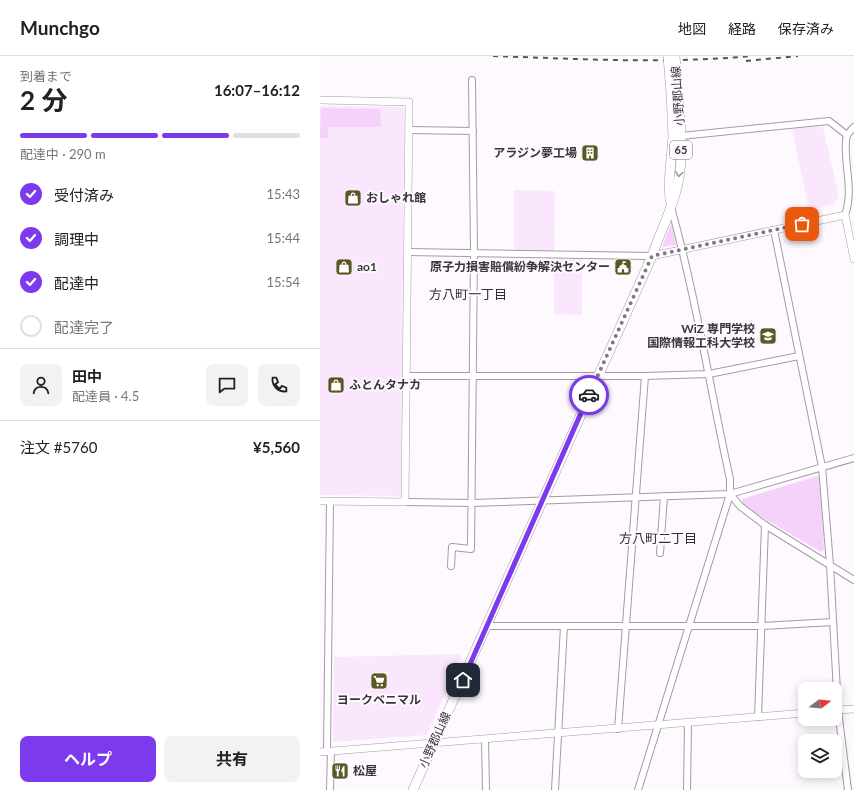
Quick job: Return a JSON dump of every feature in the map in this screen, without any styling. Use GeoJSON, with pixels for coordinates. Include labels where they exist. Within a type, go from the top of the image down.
{"type":"FeatureCollection","features":[{"type":"Feature","properties":{"kind":"main road","name":"小野郡山線"},"geometry":{"type":"LineString","coordinates":[[413,790],[652,256],[671,206],[679,175],[681,136],[668,56]]}},
{"type":"Feature","properties":{"kind":"main road","name":"小野郡山線"},"geometry":{"type":"LineString","coordinates":[[671,206],[669,183],[673,136],[675,56]]}},
{"type":"Feature","properties":{"kind":"street"},"geometry":{"type":"LineString","coordinates":[[451,566],[452,547],[471,549],[474,253],[472,80]]}},
{"type":"Feature","properties":{"kind":"street"},"geometry":{"type":"LineString","coordinates":[[320,100],[409,102],[405,502]]}},
{"type":"Feature","properties":{"kind":"street"},"geometry":{"type":"LineString","coordinates":[[681,136],[829,121],[847,135]]}},
{"type":"Feature","properties":{"kind":"street"},"geometry":{"type":"LineString","coordinates":[[854,128],[847,135],[845,145],[854,194],[852,203],[845,215],[854,259]]}},
{"type":"Feature","properties":{"kind":"street"},"geometry":{"type":"LineString","coordinates":[[409,130],[473,131]]}},
{"type":"Feature","properties":{"kind":"street"},"geometry":{"type":"LineString","coordinates":[[638,790],[688,625],[730,494],[730,479],[709,374],[683,250],[671,206]]}},
{"type":"Feature","properties":{"kind":"street"},"geometry":{"type":"LineString","coordinates":[[408,252],[652,256],[845,215],[854,211]]}},
{"type":"Feature","properties":{"kind":"street"},"geometry":{"type":"LineString","coordinates":[[774,230],[822,467],[830,565],[835,682]]}},
{"type":"Feature","properties":{"kind":"street"},"geometry":{"type":"LineString","coordinates":[[407,376],[645,376],[709,374],[799,356]]}},
{"type":"Feature","properties":{"kind":"street"},"geometry":{"type":"LineString","coordinates":[[618,729],[645,376]]}},
{"type":"Feature","properties":{"kind":"street"},"geometry":{"type":"LineString","coordinates":[[320,500],[472,503],[730,494],[854,458]]}},
{"type":"Feature","properties":{"kind":"street"},"geometry":{"type":"LineString","coordinates":[[730,494],[740,506],[766,525],[854,580]]}},
{"type":"Feature","properties":{"kind":"street"},"geometry":{"type":"LineString","coordinates":[[660,553],[664,496]]}},
{"type":"Feature","properties":{"kind":"street"},"geometry":{"type":"LineString","coordinates":[[330,501],[326,752],[330,790]]}},
{"type":"Feature","properties":{"kind":"street"},"geometry":{"type":"LineString","coordinates":[[758,717],[766,525]]}},
{"type":"Feature","properties":{"kind":"street"},"geometry":{"type":"LineString","coordinates":[[487,626],[762,626],[833,622]]}},
{"type":"Feature","properties":{"kind":"street"},"geometry":{"type":"LineString","coordinates":[[555,790],[564,626]]}},
{"type":"Feature","properties":{"kind":"street"},"geometry":{"type":"LineString","coordinates":[[842,710],[854,709]]}},
{"type":"Feature","properties":{"kind":"street"},"geometry":{"type":"LineString","coordinates":[[326,752],[798,714]]}},
{"type":"Feature","properties":{"kind":"street"},"geometry":{"type":"LineString","coordinates":[[687,790],[688,723]]}},
{"type":"Feature","properties":{"kind":"street"},"geometry":{"type":"LineString","coordinates":[[838,726],[848,790]]}},
{"type":"Feature","properties":{"kind":"street"},"geometry":{"type":"LineString","coordinates":[[485,739],[486,790]]}},
{"type":"Feature","properties":{"kind":"shaded area"},"geometry":{"type":"Polygon","coordinates":[[[320,106],[404,107],[401,496],[320,495],[320,106]]]}},
{"type":"Feature","properties":{"kind":"shaded area"},"geometry":{"type":"Polygon","coordinates":[[[321,108],[380,109],[381,127],[328,127],[328,138],[320,138],[321,108]]]}},
{"type":"Feature","properties":{"kind":"shaded area"},"geometry":{"type":"Polygon","coordinates":[[[792,128],[823,128],[839,196],[834,204],[809,210],[792,128]]]}},
{"type":"Feature","properties":{"kind":"shaded area"},"geometry":{"type":"Polygon","coordinates":[[[514,190],[555,191],[554,251],[514,251],[514,190]]]}},
{"type":"Feature","properties":{"kind":"shaded area"},"geometry":{"type":"Polygon","coordinates":[[[670,226],[672,226],[676,245],[662,247],[670,226]]]}},
{"type":"Feature","properties":{"kind":"shaded area"},"geometry":{"type":"Polygon","coordinates":[[[554,259],[582,259],[582,315],[554,314],[554,259]]]}},
{"type":"Feature","properties":{"kind":"shaded area"},"geometry":{"type":"Polygon","coordinates":[[[817,476],[820,478],[824,550],[821,552],[743,506],[742,499],[817,476]]]}},
{"type":"Feature","properties":{"kind":"shaded area"},"geometry":{"type":"Polygon","coordinates":[[[462,654],[427,735],[333,742],[334,657],[462,654]]]}},
{"type":"Feature","properties":{"kind":"railway"},"geometry":{"type":"LineString","coordinates":[[493,56],[654,60],[687,60],[752,56]]}},
{"type":"Feature","properties":{"kind":"railway"},"geometry":{"type":"LineString","coordinates":[[746,61],[798,56]]}},
{"type":"Feature","properties":{"kind":"way so far"},"geometry":{"type":"LineString","coordinates":[[589,395],[652,256],[802,224]]}},
{"type":"Feature","properties":{"kind":"place","name":"アラジン夢工場"},"geometry":{"type":"Point","coordinates":[590,153]}},
{"type":"Feature","properties":{"kind":"place","name":"おしゃれ館"},"geometry":{"type":"Point","coordinates":[353,198]}},
{"type":"Feature","properties":{"kind":"place","name":"ao1"},"geometry":{"type":"Point","coordinates":[344,267]}},
{"type":"Feature","properties":{"kind":"place","name":"原子力損害賠償紛争解決センター"},"geometry":{"type":"Point","coordinates":[623,267]}},
{"type":"Feature","properties":{"kind":"place","name":"WiZ 専門学校 国際情報工科大学校"},"geometry":{"type":"Point","coordinates":[768,336]}},
{"type":"Feature","properties":{"kind":"place","name":"ふとんタナカ"},"geometry":{"type":"Point","coordinates":[336,385]}},
{"type":"Feature","properties":{"kind":"place","name":"ヨークベニマル"},"geometry":{"type":"Point","coordinates":[379,681]}},
{"type":"Feature","properties":{"kind":"place","name":"松屋"},"geometry":{"type":"Point","coordinates":[340,771]}},
{"type":"Feature","properties":{"kind":"district","name":"方八町一丁目"},"geometry":{"type":"Point","coordinates":[468,294]}},
{"type":"Feature","properties":{"kind":"district","name":"方八町二丁目"},"geometry":{"type":"Point","coordinates":[658,538]}},
{"type":"Feature","properties":{"kind":"route"},"geometry":{"type":"LineString","coordinates":[[463,680],[589,395]]}}]}
